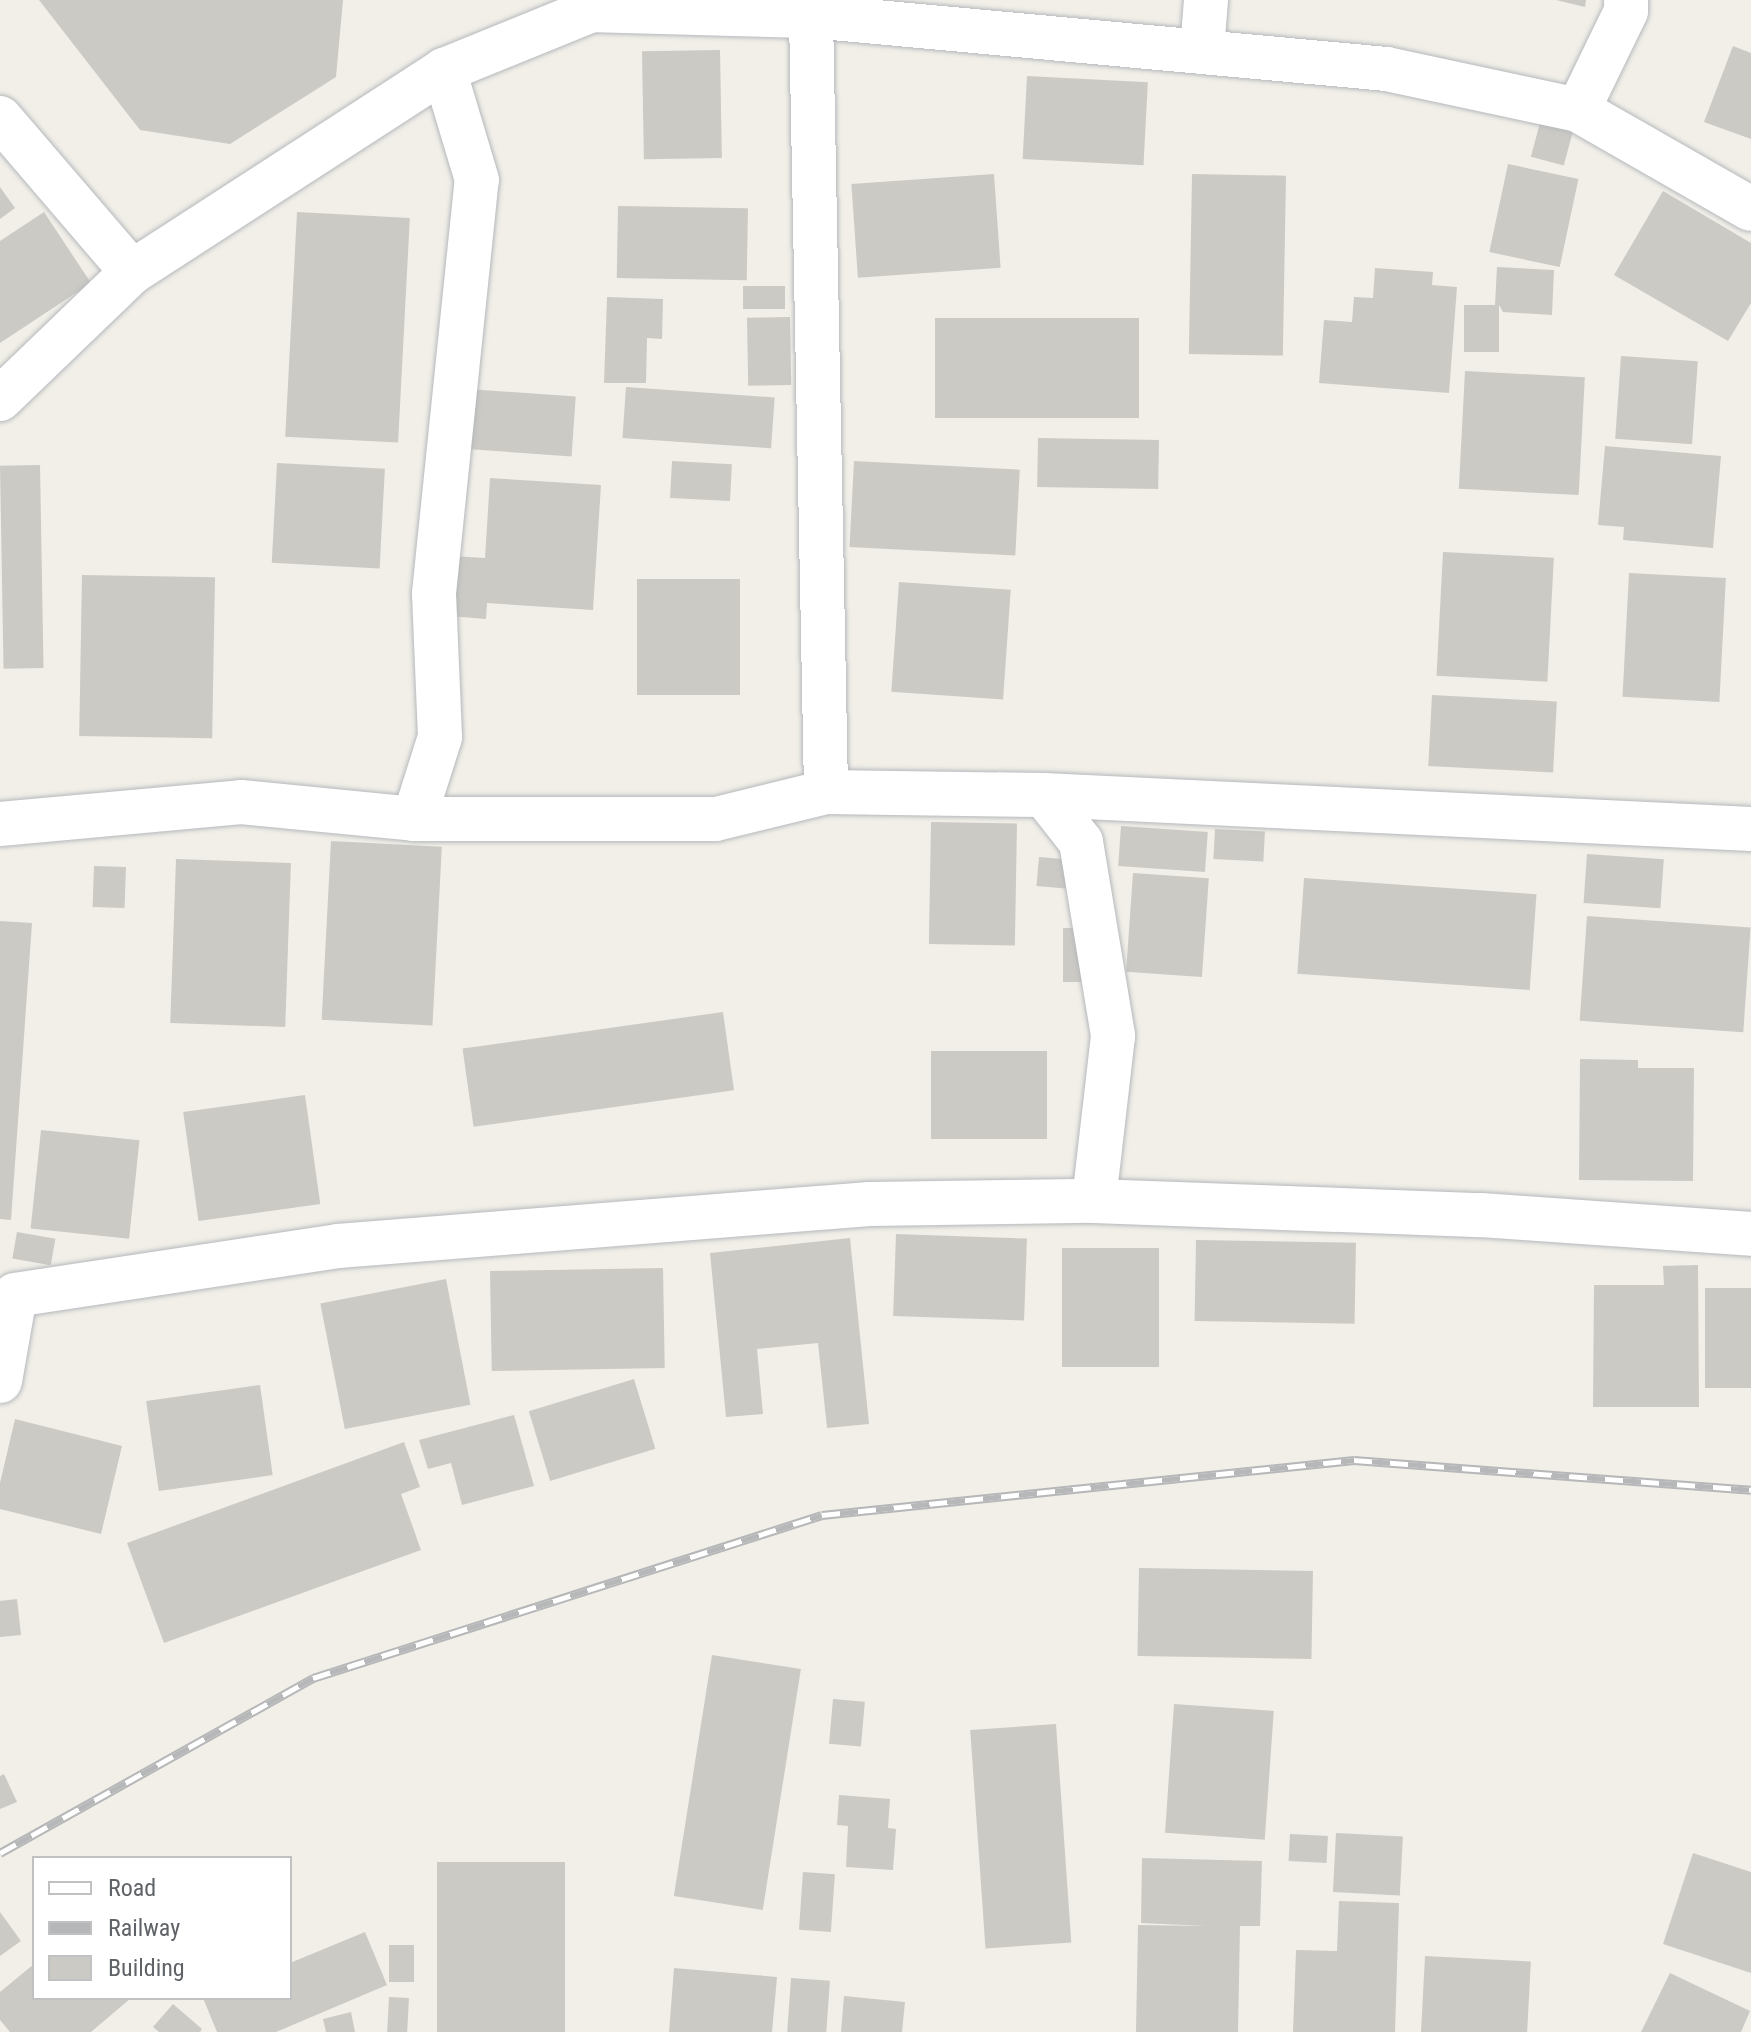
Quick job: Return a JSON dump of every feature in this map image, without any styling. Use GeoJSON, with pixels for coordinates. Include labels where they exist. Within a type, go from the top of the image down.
{"type":"FeatureCollection","features":[{"type":"Feature","properties":{"kind":"street"},"geometry":{"type":"LineString","coordinates":[[1202,50],[1206,0]]}},
{"type":"Feature","properties":{"kind":"street"},"geometry":{"type":"LineString","coordinates":[[1578,110],[1626,11],[1626,0]]}},
{"type":"Feature","properties":{"kind":"street"},"geometry":{"type":"LineString","coordinates":[[0,399],[132,272],[444,70],[592,10],[811,16],[862,10],[1387,69],[1578,110],[1751,209]]}},
{"type":"Feature","properties":{"kind":"street"},"geometry":{"type":"LineString","coordinates":[[811,16],[826,792]]}},
{"type":"Feature","properties":{"kind":"street"},"geometry":{"type":"LineString","coordinates":[[414,819],[440,737],[434,593],[477,180],[444,70]]}},
{"type":"Feature","properties":{"kind":"street"},"geometry":{"type":"LineString","coordinates":[[0,118],[132,272]]}},
{"type":"Feature","properties":{"kind":"street"},"geometry":{"type":"LineString","coordinates":[[0,824],[241,802],[414,819],[716,819],[826,792],[1044,795],[1751,829]]}},
{"type":"Feature","properties":{"kind":"street"},"geometry":{"type":"LineString","coordinates":[[1044,795],[1081,842],[1113,1036],[1094,1201]]}},
{"type":"Feature","properties":{"kind":"street"},"geometry":{"type":"LineString","coordinates":[[0,1381],[8,1294],[338,1246],[869,1204],[1094,1201],[1481,1215],[1751,1234]]}},
{"type":"Feature","properties":{"kind":"building"},"geometry":{"type":"Polygon","coordinates":[[[39,0],[343,0],[336,77],[230,144],[140,130],[39,0]]]}},
{"type":"Feature","properties":{"kind":"building"},"geometry":{"type":"Polygon","coordinates":[[[1556,0],[1586,0],[1585,7],[1556,0]]]}},
{"type":"Feature","properties":{"kind":"building"},"geometry":{"type":"Polygon","coordinates":[[[1733,46],[1751,53],[1751,139],[1704,122],[1733,46]]]}},
{"type":"Feature","properties":{"kind":"building"},"geometry":{"type":"Polygon","coordinates":[[[720,50],[722,158],[644,159],[642,51],[720,50]]]}},
{"type":"Feature","properties":{"kind":"building"},"geometry":{"type":"Polygon","coordinates":[[[1027,76],[1148,82],[1143,165],[1023,159],[1027,76]]]}},
{"type":"Feature","properties":{"kind":"building"},"geometry":{"type":"Polygon","coordinates":[[[1541,119],[1574,128],[1564,165],[1531,157],[1541,119]]]}},
{"type":"Feature","properties":{"kind":"building"},"geometry":{"type":"Polygon","coordinates":[[[1508,164],[1578,179],[1560,267],[1489,252],[1508,164]]]}},
{"type":"Feature","properties":{"kind":"building"},"geometry":{"type":"Polygon","coordinates":[[[994,174],[1001,268],[858,278],[851,184],[994,174]]]}},
{"type":"Feature","properties":{"kind":"building"},"geometry":{"type":"Polygon","coordinates":[[[1192,174],[1286,176],[1283,356],[1189,354],[1192,174]]]}},
{"type":"Feature","properties":{"kind":"building"},"geometry":{"type":"Polygon","coordinates":[[[0,187],[15,208],[0,219],[0,187]]]}},
{"type":"Feature","properties":{"kind":"building"},"geometry":{"type":"Polygon","coordinates":[[[1663,191],[1751,243],[1751,303],[1728,341],[1614,275],[1663,191]]]}},
{"type":"Feature","properties":{"kind":"building"},"geometry":{"type":"Polygon","coordinates":[[[618,206],[748,208],[747,280],[617,278],[618,206]]]}},
{"type":"Feature","properties":{"kind":"building"},"geometry":{"type":"Polygon","coordinates":[[[44,212],[91,283],[0,343],[0,241],[44,212]]]}},
{"type":"Feature","properties":{"kind":"building"},"geometry":{"type":"Polygon","coordinates":[[[297,212],[410,218],[398,443],[285,437],[297,212]]]}},
{"type":"Feature","properties":{"kind":"building"},"geometry":{"type":"Polygon","coordinates":[[[1497,267],[1554,270],[1552,315],[1503,312],[1499,305],[1499,352],[1464,352],[1464,305],[1495,305],[1497,267]]]}},
{"type":"Feature","properties":{"kind":"building"},"geometry":{"type":"Polygon","coordinates":[[[1375,268],[1433,272],[1432,285],[1457,287],[1449,393],[1319,383],[1324,320],[1352,322],[1354,297],[1373,298],[1375,268]]]}},
{"type":"Feature","properties":{"kind":"building"},"geometry":{"type":"Polygon","coordinates":[[[743,286],[785,286],[785,309],[743,309],[743,286]]]}},
{"type":"Feature","properties":{"kind":"building"},"geometry":{"type":"Polygon","coordinates":[[[607,297],[663,299],[662,339],[647,338],[646,383],[604,383],[607,297]]]}},
{"type":"Feature","properties":{"kind":"building"},"geometry":{"type":"Polygon","coordinates":[[[790,317],[791,385],[748,386],[747,318],[790,317]]]}},
{"type":"Feature","properties":{"kind":"building"},"geometry":{"type":"Polygon","coordinates":[[[935,318],[1139,318],[1139,418],[935,418],[935,318]]]}},
{"type":"Feature","properties":{"kind":"building"},"geometry":{"type":"Polygon","coordinates":[[[1621,356],[1698,361],[1692,444],[1615,439],[1621,356]]]}},
{"type":"Feature","properties":{"kind":"building"},"geometry":{"type":"Polygon","coordinates":[[[1465,371],[1585,377],[1579,495],[1459,489],[1465,371]]]}},
{"type":"Feature","properties":{"kind":"building"},"geometry":{"type":"Polygon","coordinates":[[[626,387],[775,397],[771,448],[622,438],[626,387]]]}},
{"type":"Feature","properties":{"kind":"building"},"geometry":{"type":"Polygon","coordinates":[[[468,389],[576,397],[572,456],[464,449],[468,389]]]}},
{"type":"Feature","properties":{"kind":"building"},"geometry":{"type":"Polygon","coordinates":[[[1038,438],[1159,440],[1158,489],[1037,487],[1038,438]]]}},
{"type":"Feature","properties":{"kind":"building"},"geometry":{"type":"Polygon","coordinates":[[[1605,446],[1721,456],[1713,548],[1623,540],[1624,527],[1598,525],[1605,446]]]}},
{"type":"Feature","properties":{"kind":"building"},"geometry":{"type":"Polygon","coordinates":[[[672,461],[732,464],[730,501],[670,498],[672,461]]]}},
{"type":"Feature","properties":{"kind":"building"},"geometry":{"type":"Polygon","coordinates":[[[854,461],[1020,470],[1015,556],[849,547],[854,461]]]}},
{"type":"Feature","properties":{"kind":"building"},"geometry":{"type":"Polygon","coordinates":[[[277,463],[385,469],[380,569],[272,563],[277,463]]]}},
{"type":"Feature","properties":{"kind":"building"},"geometry":{"type":"Polygon","coordinates":[[[40,465],[44,668],[4,669],[0,466],[40,465]]]}},
{"type":"Feature","properties":{"kind":"building"},"geometry":{"type":"Polygon","coordinates":[[[490,478],[601,485],[593,610],[487,603],[486,619],[449,616],[453,556],[485,558],[490,478]]]}},
{"type":"Feature","properties":{"kind":"building"},"geometry":{"type":"Polygon","coordinates":[[[1443,552],[1554,558],[1547,682],[1437,676],[1443,552]]]}},
{"type":"Feature","properties":{"kind":"building"},"geometry":{"type":"Polygon","coordinates":[[[1629,573],[1726,578],[1719,702],[1623,697],[1629,573]]]}},
{"type":"Feature","properties":{"kind":"building"},"geometry":{"type":"Polygon","coordinates":[[[82,575],[215,577],[212,738],[79,736],[82,575]]]}},
{"type":"Feature","properties":{"kind":"building"},"geometry":{"type":"Polygon","coordinates":[[[637,579],[740,579],[740,695],[637,695],[637,579]]]}},
{"type":"Feature","properties":{"kind":"building"},"geometry":{"type":"Polygon","coordinates":[[[899,582],[1011,590],[1003,700],[891,692],[899,582]]]}},
{"type":"Feature","properties":{"kind":"building"},"geometry":{"type":"Polygon","coordinates":[[[1432,695],[1557,702],[1553,772],[1428,766],[1432,695]]]}},
{"type":"Feature","properties":{"kind":"building"},"geometry":{"type":"Polygon","coordinates":[[[931,822],[1017,824],[1015,945],[929,944],[931,822]]]}},
{"type":"Feature","properties":{"kind":"building"},"geometry":{"type":"Polygon","coordinates":[[[1121,826],[1208,832],[1205,872],[1118,866],[1121,826]]]}},
{"type":"Feature","properties":{"kind":"building"},"geometry":{"type":"Polygon","coordinates":[[[1215,829],[1265,832],[1263,862],[1213,859],[1215,829]]]}},
{"type":"Feature","properties":{"kind":"building"},"geometry":{"type":"Polygon","coordinates":[[[331,841],[442,847],[432,1026],[322,1020],[331,841]]]}},
{"type":"Feature","properties":{"kind":"building"},"geometry":{"type":"Polygon","coordinates":[[[1587,854],[1664,859],[1660,908],[1584,903],[1587,854]]]}},
{"type":"Feature","properties":{"kind":"building"},"geometry":{"type":"Polygon","coordinates":[[[1039,857],[1077,860],[1074,889],[1036,886],[1039,857]]]}},
{"type":"Feature","properties":{"kind":"building"},"geometry":{"type":"Polygon","coordinates":[[[176,859],[291,863],[285,1027],[170,1023],[176,859]]]}},
{"type":"Feature","properties":{"kind":"building"},"geometry":{"type":"Polygon","coordinates":[[[94,866],[126,867],[125,908],[93,907],[94,866]]]}},
{"type":"Feature","properties":{"kind":"building"},"geometry":{"type":"Polygon","coordinates":[[[1133,873],[1209,878],[1202,977],[1126,972],[1133,873]]]}},
{"type":"Feature","properties":{"kind":"building"},"geometry":{"type":"Polygon","coordinates":[[[1304,878],[1536,894],[1530,990],[1297,974],[1304,878]]]}},
{"type":"Feature","properties":{"kind":"building"},"geometry":{"type":"Polygon","coordinates":[[[1587,916],[1751,927],[1743,1032],[1580,1021],[1587,916]]]}},
{"type":"Feature","properties":{"kind":"building"},"geometry":{"type":"Polygon","coordinates":[[[0,921],[32,923],[11,1220],[0,1219],[0,921]]]}},
{"type":"Feature","properties":{"kind":"building"},"geometry":{"type":"Polygon","coordinates":[[[1063,928],[1090,928],[1090,982],[1063,982],[1063,928]]]}},
{"type":"Feature","properties":{"kind":"building"},"geometry":{"type":"Polygon","coordinates":[[[723,1012],[734,1090],[474,1127],[463,1049],[723,1012]]]}},
{"type":"Feature","properties":{"kind":"building"},"geometry":{"type":"Polygon","coordinates":[[[931,1051],[1047,1051],[1047,1139],[931,1139],[931,1051]]]}},
{"type":"Feature","properties":{"kind":"building"},"geometry":{"type":"Polygon","coordinates":[[[1580,1059],[1638,1060],[1638,1068],[1694,1068],[1693,1181],[1579,1180],[1580,1059]]]}},
{"type":"Feature","properties":{"kind":"building"},"geometry":{"type":"Polygon","coordinates":[[[305,1095],[320,1204],[199,1221],[183,1112],[305,1095]]]}},
{"type":"Feature","properties":{"kind":"building"},"geometry":{"type":"Polygon","coordinates":[[[41,1130],[139,1140],[129,1239],[31,1228],[41,1130]]]}},
{"type":"Feature","properties":{"kind":"building"},"geometry":{"type":"Polygon","coordinates":[[[17,1232],[55,1239],[51,1265],[12,1259],[17,1232]]]}},
{"type":"Feature","properties":{"kind":"building"},"geometry":{"type":"Polygon","coordinates":[[[896,1234],[1027,1239],[1024,1321],[893,1316],[896,1234]]]}},
{"type":"Feature","properties":{"kind":"building"},"geometry":{"type":"Polygon","coordinates":[[[850,1238],[869,1424],[827,1428],[818,1343],[757,1349],[763,1414],[726,1417],[710,1253],[850,1238]]]}},
{"type":"Feature","properties":{"kind":"building"},"geometry":{"type":"Polygon","coordinates":[[[1196,1240],[1356,1243],[1355,1324],[1195,1321],[1196,1240]]]}},
{"type":"Feature","properties":{"kind":"building"},"geometry":{"type":"Polygon","coordinates":[[[1062,1248],[1159,1248],[1159,1367],[1062,1367],[1062,1248]]]}},
{"type":"Feature","properties":{"kind":"building"},"geometry":{"type":"Polygon","coordinates":[[[1698,1265],[1699,1407],[1593,1407],[1594,1285],[1664,1285],[1663,1266],[1698,1265]]]}},
{"type":"Feature","properties":{"kind":"building"},"geometry":{"type":"Polygon","coordinates":[[[663,1268],[665,1368],[492,1371],[490,1271],[663,1268]]]}},
{"type":"Feature","properties":{"kind":"building"},"geometry":{"type":"Polygon","coordinates":[[[446,1279],[470,1405],[345,1429],[320,1303],[446,1279]]]}},
{"type":"Feature","properties":{"kind":"building"},"geometry":{"type":"Polygon","coordinates":[[[1705,1288],[1751,1288],[1751,1388],[1705,1388],[1705,1288]]]}},
{"type":"Feature","properties":{"kind":"building"},"geometry":{"type":"Polygon","coordinates":[[[634,1379],[655,1449],[550,1481],[529,1411],[634,1379]]]}},
{"type":"Feature","properties":{"kind":"building"},"geometry":{"type":"Polygon","coordinates":[[[260,1385],[273,1475],[159,1491],[146,1401],[260,1385]]]}},
{"type":"Feature","properties":{"kind":"building"},"geometry":{"type":"Polygon","coordinates":[[[514,1415],[534,1486],[462,1505],[451,1463],[428,1469],[419,1440],[514,1415]]]}},
{"type":"Feature","properties":{"kind":"building"},"geometry":{"type":"Polygon","coordinates":[[[15,1419],[122,1446],[101,1534],[0,1509],[0,1483],[15,1419]]]}},
{"type":"Feature","properties":{"kind":"building"},"geometry":{"type":"Polygon","coordinates":[[[404,1442],[420,1487],[401,1494],[421,1550],[164,1643],[127,1543],[404,1442]]]}},
{"type":"Feature","properties":{"kind":"building"},"geometry":{"type":"Polygon","coordinates":[[[1139,1568],[1313,1571],[1311,1659],[1137,1656],[1139,1568]]]}},
{"type":"Feature","properties":{"kind":"building"},"geometry":{"type":"Polygon","coordinates":[[[17,1599],[21,1635],[0,1637],[0,1601],[17,1599]]]}},
{"type":"Feature","properties":{"kind":"building"},"geometry":{"type":"Polygon","coordinates":[[[712,1655],[801,1669],[763,1910],[674,1896],[712,1655]]]}},
{"type":"Feature","properties":{"kind":"building"},"geometry":{"type":"Polygon","coordinates":[[[833,1699],[865,1702],[861,1747],[829,1744],[833,1699]]]}},
{"type":"Feature","properties":{"kind":"building"},"geometry":{"type":"Polygon","coordinates":[[[1174,1704],[1274,1711],[1265,1840],[1165,1833],[1174,1704]]]}},
{"type":"Feature","properties":{"kind":"building"},"geometry":{"type":"Polygon","coordinates":[[[1056,1724],[1071,1942],[985,1948],[970,1730],[1056,1724]]]}},
{"type":"Feature","properties":{"kind":"building"},"geometry":{"type":"Polygon","coordinates":[[[4,1774],[17,1802],[0,1809],[0,1776],[4,1774]]]}},
{"type":"Feature","properties":{"kind":"building"},"geometry":{"type":"Polygon","coordinates":[[[839,1795],[890,1799],[888,1828],[896,1829],[893,1870],[846,1867],[848,1826],[837,1825],[839,1795]]]}},
{"type":"Feature","properties":{"kind":"building"},"geometry":{"type":"Polygon","coordinates":[[[1336,1833],[1403,1837],[1400,1895],[1333,1892],[1336,1833]]]}},
{"type":"Feature","properties":{"kind":"building"},"geometry":{"type":"Polygon","coordinates":[[[1290,1834],[1328,1836],[1327,1863],[1289,1861],[1290,1834]]]}},
{"type":"Feature","properties":{"kind":"building"},"geometry":{"type":"Polygon","coordinates":[[[1693,1853],[1751,1872],[1751,1973],[1663,1944],[1693,1853]]]}},
{"type":"Feature","properties":{"kind":"building"},"geometry":{"type":"Polygon","coordinates":[[[1142,1858],[1262,1861],[1260,1926],[1240,1926],[1238,2032],[1136,2032],[1138,1925],[1207,1926],[1141,1923],[1142,1858]]]}},
{"type":"Feature","properties":{"kind":"building"},"geometry":{"type":"Polygon","coordinates":[[[437,1862],[565,1862],[565,2032],[437,2032],[437,1862]]]}},
{"type":"Feature","properties":{"kind":"building"},"geometry":{"type":"Polygon","coordinates":[[[803,1872],[835,1874],[831,1932],[799,1930],[803,1872]]]}},
{"type":"Feature","properties":{"kind":"building"},"geometry":{"type":"Polygon","coordinates":[[[1339,1901],[1399,1903],[1395,2032],[1293,2032],[1296,1950],[1337,1951],[1339,1901]]]}},
{"type":"Feature","properties":{"kind":"building"},"geometry":{"type":"Polygon","coordinates":[[[0,1912],[21,1941],[0,1956],[0,1912]]]}},
{"type":"Feature","properties":{"kind":"building"},"geometry":{"type":"Polygon","coordinates":[[[365,1932],[387,1985],[276,2032],[217,2032],[204,2000],[292,2000],[292,1962],[365,1932]]]}},
{"type":"Feature","properties":{"kind":"building"},"geometry":{"type":"Polygon","coordinates":[[[389,1945],[414,1945],[414,1982],[389,1982],[389,1945]]]}},
{"type":"Feature","properties":{"kind":"building"},"geometry":{"type":"Polygon","coordinates":[[[1425,1956],[1531,1962],[1527,2032],[1421,2032],[1425,1956]]]}},
{"type":"Feature","properties":{"kind":"building"},"geometry":{"type":"Polygon","coordinates":[[[32,1966],[32,2000],[129,2000],[91,2032],[10,2032],[0,2020],[0,1992],[32,1966]]]}},
{"type":"Feature","properties":{"kind":"building"},"geometry":{"type":"Polygon","coordinates":[[[674,1968],[777,1977],[772,2032],[669,2032],[674,1968]]]}},
{"type":"Feature","properties":{"kind":"building"},"geometry":{"type":"Polygon","coordinates":[[[1670,1973],[1750,2011],[1741,2032],[1641,2032],[1670,1973]]]}},
{"type":"Feature","properties":{"kind":"building"},"geometry":{"type":"Polygon","coordinates":[[[791,1978],[830,1981],[826,2032],[787,2032],[791,1978]]]}},
{"type":"Feature","properties":{"kind":"building"},"geometry":{"type":"Polygon","coordinates":[[[844,1996],[905,2002],[902,2032],[841,2032],[844,1996]]]}},
{"type":"Feature","properties":{"kind":"building"},"geometry":{"type":"Polygon","coordinates":[[[389,1997],[409,1998],[407,2032],[387,2032],[389,1997]]]}},
{"type":"Feature","properties":{"kind":"building"},"geometry":{"type":"Polygon","coordinates":[[[173,2004],[202,2029],[200,2032],[159,2032],[153,2027],[173,2004]]]}},
{"type":"Feature","properties":{"kind":"building"},"geometry":{"type":"Polygon","coordinates":[[[351,2012],[355,2032],[326,2032],[323,2019],[351,2012]]]}},
{"type":"Feature","properties":{"kind":"railway"},"geometry":{"type":"LineString","coordinates":[[0,1853],[313,1678],[822,1515],[1354,1460],[1751,1490]]}}]}
